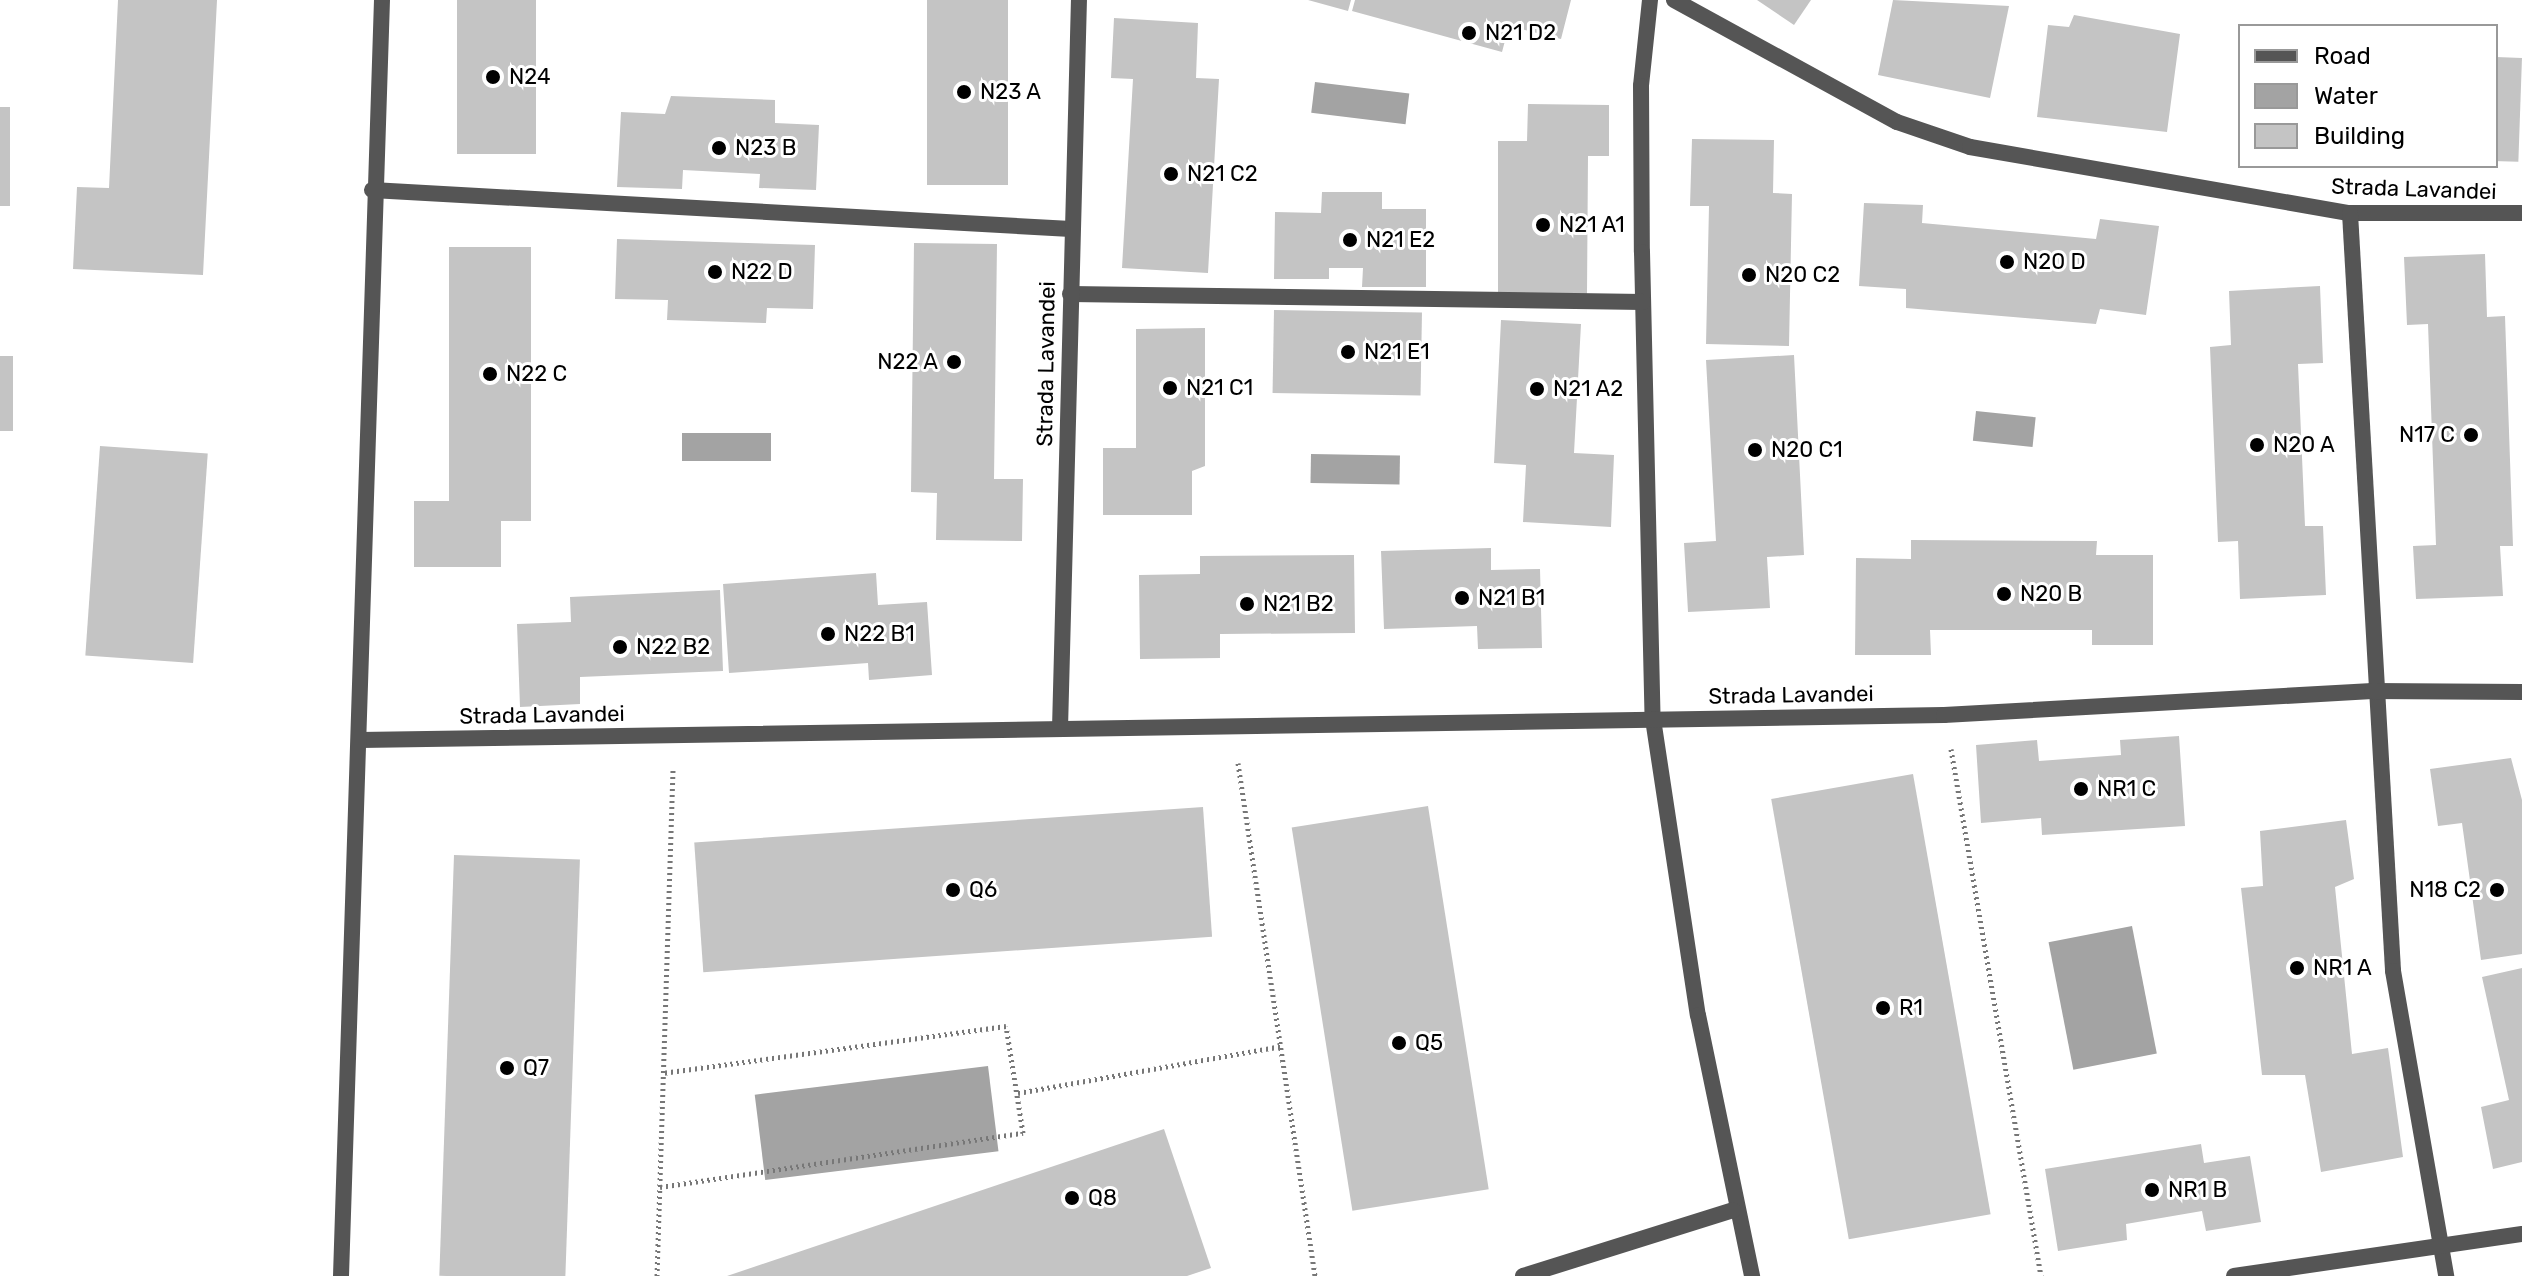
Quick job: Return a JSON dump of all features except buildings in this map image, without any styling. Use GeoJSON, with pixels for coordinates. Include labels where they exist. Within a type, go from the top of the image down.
{"type":"FeatureCollection","features":[{"type":"Feature","properties":{"kind":"street"},"geometry":{"type":"LineString","coordinates":[[341,1276],[360,740],[372,190],[382,0]]}},
{"type":"Feature","properties":{"kind":"street","name":"Strada Lavandei"},"geometry":{"type":"LineString","coordinates":[[1060,729],[1079,0]]}},
{"type":"Feature","properties":{"kind":"street"},"geometry":{"type":"LineString","coordinates":[[1650,0],[1641,86],[1653,719],[1733,1210],[1752,1276]]}},
{"type":"Feature","properties":{"kind":"street","name":"Strada Lavandei"},"geometry":{"type":"LineString","coordinates":[[1674,0],[1897,122],[1970,147],[2350,213],[2522,213]]}},
{"type":"Feature","properties":{"kind":"street"},"geometry":{"type":"LineString","coordinates":[[372,190],[1071,229]]}},
{"type":"Feature","properties":{"kind":"street"},"geometry":{"type":"LineString","coordinates":[[2350,213],[2372,691],[2393,971],[2436,1242],[2446,1276]]}},
{"type":"Feature","properties":{"kind":"street"},"geometry":{"type":"LineString","coordinates":[[1070,294],[1643,302]]}},
{"type":"Feature","properties":{"kind":"street","name":"Strada Lavandei"},"geometry":{"type":"LineString","coordinates":[[360,740],[1944,715],[2372,691],[2522,692]]}},
{"type":"Feature","properties":{"kind":"street"},"geometry":{"type":"LineString","coordinates":[[1523,1276],[1733,1210]]}},
{"type":"Feature","properties":{"kind":"street"},"geometry":{"type":"LineString","coordinates":[[2234,1276],[2436,1242],[2522,1234]]}},
{"type":"Feature","properties":{"kind":"path"},"geometry":{"type":"LineString","coordinates":[[1944,715],[2041,1276]]}},
{"type":"Feature","properties":{"kind":"path"},"geometry":{"type":"LineString","coordinates":[[1232,726],[1315,1276]]}},
{"type":"Feature","properties":{"kind":"path"},"geometry":{"type":"LineString","coordinates":[[657,1276],[674,735]]}},
{"type":"Feature","properties":{"kind":"path"},"geometry":{"type":"LineString","coordinates":[[660,1187],[1023,1133],[1006,1026],[664,1073]]}},
{"type":"Feature","properties":{"kind":"path"},"geometry":{"type":"LineString","coordinates":[[1018,1093],[1281,1046]]}},
{"type":"Feature","properties":{"kind":"water"},"geometry":{"type":"Polygon","coordinates":[[[1315,82],[1409,94],[1406,124],[1311,113],[1315,82]]]}},
{"type":"Feature","properties":{"kind":"water"},"geometry":{"type":"Polygon","coordinates":[[[1976,411],[2036,417],[2033,447],[1973,441],[1976,411]]]}},
{"type":"Feature","properties":{"kind":"water"},"geometry":{"type":"Polygon","coordinates":[[[682,433],[771,433],[771,461],[682,461],[682,433]]]}},
{"type":"Feature","properties":{"kind":"water"},"geometry":{"type":"Polygon","coordinates":[[[1311,454],[1400,456],[1399,485],[1310,483],[1311,454]]]}},
{"type":"Feature","properties":{"kind":"water"},"geometry":{"type":"Polygon","coordinates":[[[2132,926],[2157,1054],[2073,1070],[2049,942],[2132,926]]]}},
{"type":"Feature","properties":{"kind":"water"},"geometry":{"type":"Polygon","coordinates":[[[988,1066],[998,1151],[765,1180],[755,1095],[988,1066]]]}},
{"type":"Feature","properties":{"kind":"place","name":"N21 D2"},"geometry":{"type":"Point","coordinates":[1469,33]}},
{"type":"Feature","properties":{"kind":"place","name":"N24"},"geometry":{"type":"Point","coordinates":[493,77]}},
{"type":"Feature","properties":{"kind":"place","name":"N23 A"},"geometry":{"type":"Point","coordinates":[964,92]}},
{"type":"Feature","properties":{"kind":"place","name":"N23 B"},"geometry":{"type":"Point","coordinates":[719,148]}},
{"type":"Feature","properties":{"kind":"place","name":"N21 C2"},"geometry":{"type":"Point","coordinates":[1171,174]}},
{"type":"Feature","properties":{"kind":"place","name":"N21 A1"},"geometry":{"type":"Point","coordinates":[1543,225]}},
{"type":"Feature","properties":{"kind":"place","name":"N21 E2"},"geometry":{"type":"Point","coordinates":[1350,240]}},
{"type":"Feature","properties":{"kind":"place","name":"N20 D"},"geometry":{"type":"Point","coordinates":[2007,262]}},
{"type":"Feature","properties":{"kind":"place","name":"N22 D"},"geometry":{"type":"Point","coordinates":[715,272]}},
{"type":"Feature","properties":{"kind":"place","name":"N20 C2"},"geometry":{"type":"Point","coordinates":[1749,275]}},
{"type":"Feature","properties":{"kind":"place","name":"N21 E1"},"geometry":{"type":"Point","coordinates":[1348,352]}},
{"type":"Feature","properties":{"kind":"place","name":"N22 A"},"geometry":{"type":"Point","coordinates":[954,362]}},
{"type":"Feature","properties":{"kind":"place","name":"N22 C"},"geometry":{"type":"Point","coordinates":[490,374]}},
{"type":"Feature","properties":{"kind":"place","name":"N21 C1"},"geometry":{"type":"Point","coordinates":[1170,388]}},
{"type":"Feature","properties":{"kind":"place","name":"N21 A2"},"geometry":{"type":"Point","coordinates":[1537,389]}},
{"type":"Feature","properties":{"kind":"place","name":"N17 C"},"geometry":{"type":"Point","coordinates":[2471,435]}},
{"type":"Feature","properties":{"kind":"place","name":"N20 A"},"geometry":{"type":"Point","coordinates":[2257,445]}},
{"type":"Feature","properties":{"kind":"place","name":"N20 C1"},"geometry":{"type":"Point","coordinates":[1755,450]}},
{"type":"Feature","properties":{"kind":"place","name":"N20 B"},"geometry":{"type":"Point","coordinates":[2004,594]}},
{"type":"Feature","properties":{"kind":"place","name":"N21 B1"},"geometry":{"type":"Point","coordinates":[1462,598]}},
{"type":"Feature","properties":{"kind":"place","name":"N21 B2"},"geometry":{"type":"Point","coordinates":[1247,604]}},
{"type":"Feature","properties":{"kind":"place","name":"N22 B1"},"geometry":{"type":"Point","coordinates":[828,634]}},
{"type":"Feature","properties":{"kind":"place","name":"N22 B2"},"geometry":{"type":"Point","coordinates":[620,647]}},
{"type":"Feature","properties":{"kind":"place","name":"NR1 C"},"geometry":{"type":"Point","coordinates":[2081,789]}},
{"type":"Feature","properties":{"kind":"place","name":"Q6"},"geometry":{"type":"Point","coordinates":[953,890]}},
{"type":"Feature","properties":{"kind":"place","name":"N18 C2"},"geometry":{"type":"Point","coordinates":[2497,890]}},
{"type":"Feature","properties":{"kind":"place","name":"NR1 A"},"geometry":{"type":"Point","coordinates":[2297,968]}},
{"type":"Feature","properties":{"kind":"place","name":"R1"},"geometry":{"type":"Point","coordinates":[1883,1008]}},
{"type":"Feature","properties":{"kind":"place","name":"Q5"},"geometry":{"type":"Point","coordinates":[1399,1043]}},
{"type":"Feature","properties":{"kind":"place","name":"Q7"},"geometry":{"type":"Point","coordinates":[507,1068]}},
{"type":"Feature","properties":{"kind":"place","name":"NR1 B"},"geometry":{"type":"Point","coordinates":[2152,1190]}},
{"type":"Feature","properties":{"kind":"place","name":"Q8"},"geometry":{"type":"Point","coordinates":[1072,1198]}}]}
